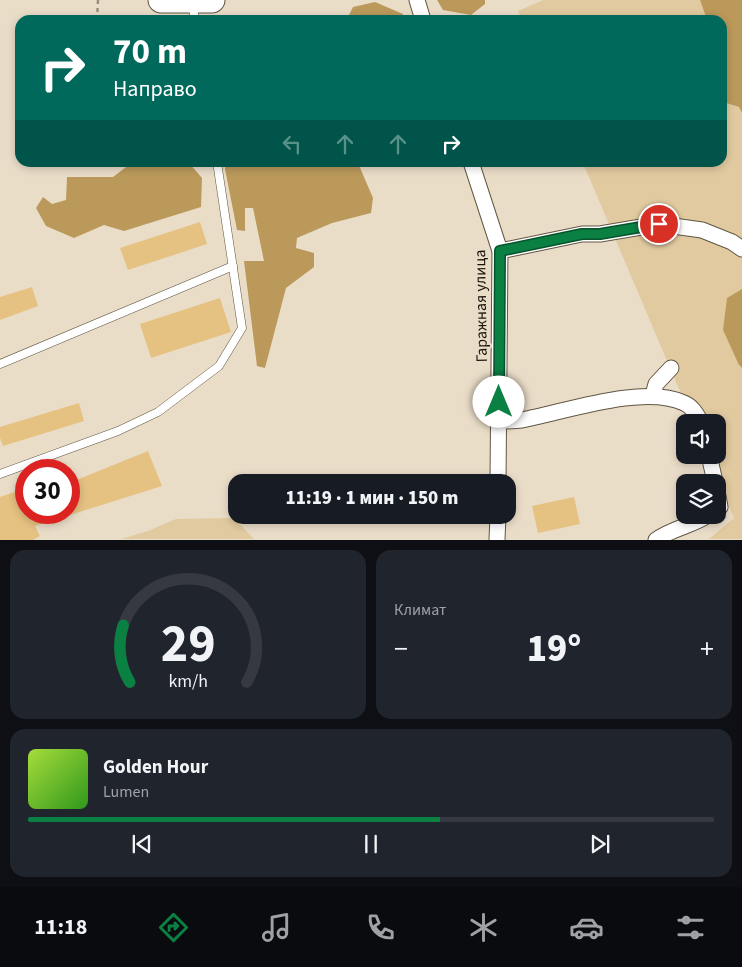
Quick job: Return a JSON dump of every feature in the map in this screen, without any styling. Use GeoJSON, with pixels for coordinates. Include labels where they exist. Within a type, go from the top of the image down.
{"type":"FeatureCollection","features":[{"type":"Feature","properties":{"kind":"main road"},"geometry":{"type":"LineString","coordinates":[[161,0],[212,0]]}},
{"type":"Feature","properties":{"kind":"street"},"geometry":{"type":"LineString","coordinates":[[417,0],[422,15]]}},
{"type":"Feature","properties":{"kind":"street","name":"Гаражная улица"},"geometry":{"type":"LineString","coordinates":[[473,167],[500,251],[498,474]]}},
{"type":"Feature","properties":{"kind":"street"},"geometry":{"type":"LineString","coordinates":[[500,251],[582,234],[600,234],[659,224],[702,230],[732,242],[742,249]]}},
{"type":"Feature","properties":{"kind":"street"},"geometry":{"type":"LineString","coordinates":[[654,395],[656,384],[671,368]]}},
{"type":"Feature","properties":{"kind":"street"},"geometry":{"type":"LineString","coordinates":[[498,421],[520,420],[587,405],[654,395],[686,403],[696,414]]}},
{"type":"Feature","properties":{"kind":"street"},"geometry":{"type":"LineString","coordinates":[[497,540],[498,524]]}},
{"type":"Feature","properties":{"kind":"street"},"geometry":{"type":"LineString","coordinates":[[656,540],[668,531],[688,524]]}},
{"type":"Feature","properties":{"kind":"lane"},"geometry":{"type":"LineString","coordinates":[[192,0],[194,15]]}},
{"type":"Feature","properties":{"kind":"lane"},"geometry":{"type":"LineString","coordinates":[[0,474],[118,431],[158,412],[219,366],[242,328],[218,167]]}},
{"type":"Feature","properties":{"kind":"lane"},"geometry":{"type":"LineString","coordinates":[[0,364],[233,266]]}},
{"type":"Feature","properties":{"kind":"path"},"geometry":{"type":"LineString","coordinates":[[97,15],[98,0]]}},
{"type":"Feature","properties":{"kind":"shaded area"},"geometry":{"type":"Polygon","coordinates":[[[437,0],[485,0],[485,4],[471,15],[443,10],[437,0]]]}},
{"type":"Feature","properties":{"kind":"shaded area"},"geometry":{"type":"Polygon","coordinates":[[[543,0],[700,0],[705,15],[520,15],[518,11],[543,0]]]}},
{"type":"Feature","properties":{"kind":"shaded area"},"geometry":{"type":"Polygon","coordinates":[[[700,0],[742,0],[742,113],[739,107],[727,103],[727,15],[705,15],[700,0]]]}},
{"type":"Feature","properties":{"kind":"shaded area"},"geometry":{"type":"Polygon","coordinates":[[[375,2],[403,14],[349,15],[353,7],[375,2]]]}},
{"type":"Feature","properties":{"kind":"shaded area"},"geometry":{"type":"Polygon","coordinates":[[[727,103],[739,107],[742,113],[742,289],[727,298],[739,365],[742,368],[742,539],[709,539],[734,518],[726,499],[726,474],[715,474],[711,464],[726,464],[726,414],[690,414],[585,167],[727,167],[727,103]]]}},
{"type":"Feature","properties":{"kind":"shaded area"},"geometry":{"type":"Polygon","coordinates":[[[126,167],[192,167],[202,178],[201,207],[124,231],[104,225],[74,238],[46,226],[36,208],[43,197],[52,204],[66,200],[67,177],[113,177],[126,167]]]}},
{"type":"Feature","properties":{"kind":"shaded area"},"geometry":{"type":"Polygon","coordinates":[[[225,167],[360,167],[373,198],[371,213],[332,223],[297,238],[296,248],[314,253],[314,267],[286,288],[265,368],[257,366],[244,261],[264,261],[253,208],[245,208],[245,231],[237,230],[225,167]]]}},
{"type":"Feature","properties":{"kind":"shaded area"},"geometry":{"type":"Polygon","coordinates":[[[742,289],[742,368],[723,330],[727,298],[742,289]]]}},
{"type":"Feature","properties":{"kind":"shaded area"},"geometry":{"type":"Polygon","coordinates":[[[228,518],[228,524],[240,524],[254,539],[121,539],[148,531],[176,519],[228,518]]]}},
{"type":"Feature","properties":{"kind":"building"},"geometry":{"type":"Polygon","coordinates":[[[200,222],[207,244],[128,270],[120,248],[200,222]]]}},
{"type":"Feature","properties":{"kind":"building"},"geometry":{"type":"Polygon","coordinates":[[[32,287],[38,306],[0,320],[0,297],[32,287]]]}},
{"type":"Feature","properties":{"kind":"building"},"geometry":{"type":"Polygon","coordinates":[[[220,298],[231,332],[151,358],[140,324],[220,298]]]}},
{"type":"Feature","properties":{"kind":"building"},"geometry":{"type":"Polygon","coordinates":[[[79,403],[84,421],[3,446],[0,438],[0,427],[79,403]]]}},
{"type":"Feature","properties":{"kind":"building"},"geometry":{"type":"Polygon","coordinates":[[[148,451],[162,486],[80,512],[80,479],[148,451]]]}},
{"type":"Feature","properties":{"kind":"building"},"geometry":{"type":"Polygon","coordinates":[[[15,492],[15,524],[41,524],[35,526],[40,536],[33,540],[0,540],[0,497],[15,492]]]}},
{"type":"Feature","properties":{"kind":"building"},"geometry":{"type":"Polygon","coordinates":[[[574,497],[580,524],[538,533],[532,506],[574,497]]]}},
{"type":"Feature","properties":{"kind":"route"},"geometry":{"type":"LineString","coordinates":[[499,402],[500,251],[582,234],[600,234],[659,224]]}}]}
